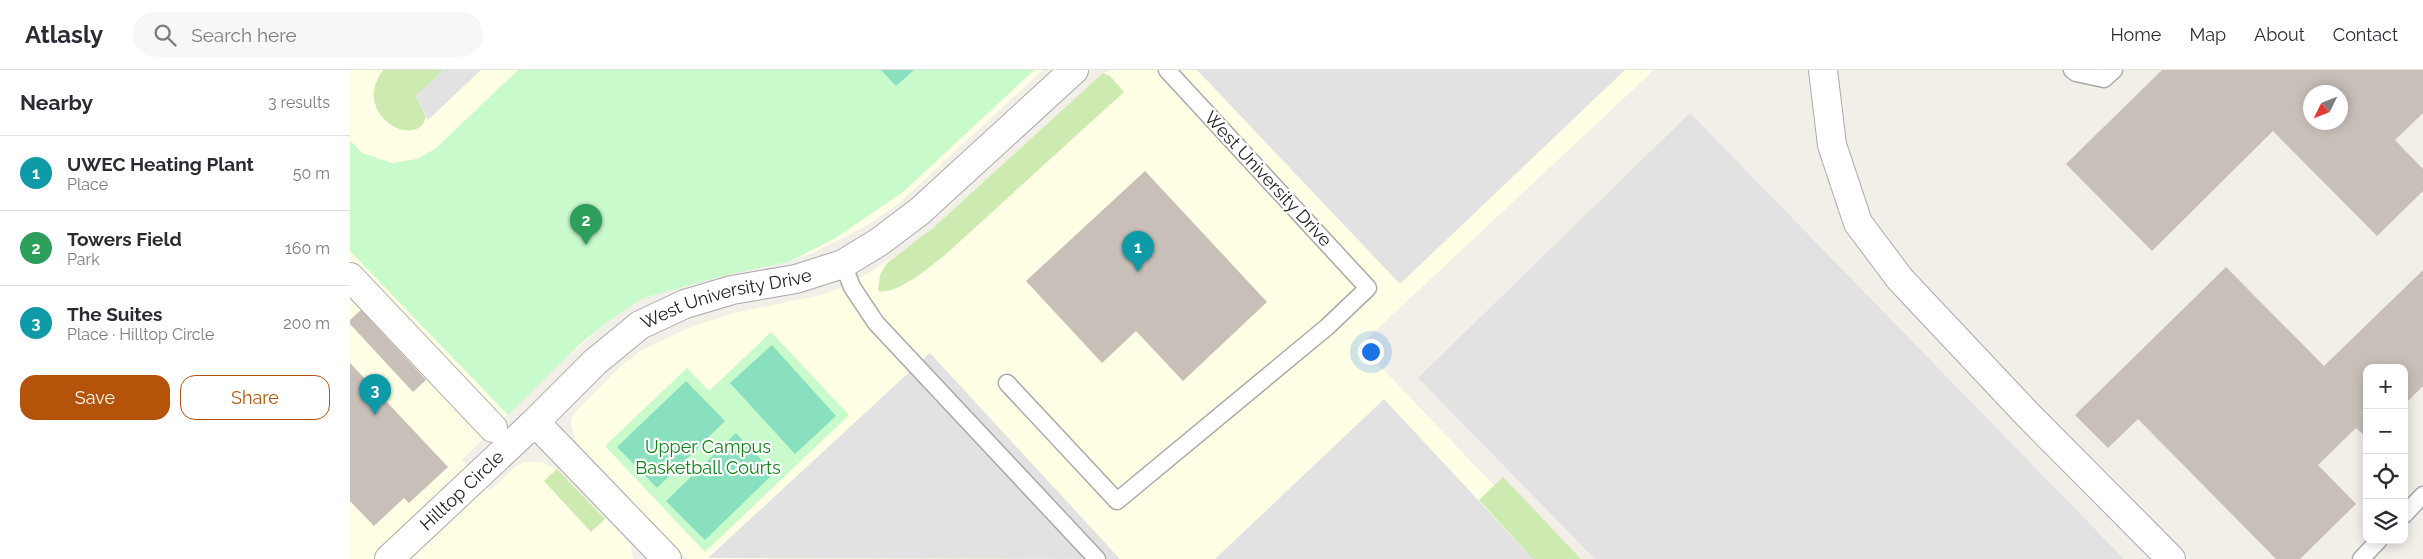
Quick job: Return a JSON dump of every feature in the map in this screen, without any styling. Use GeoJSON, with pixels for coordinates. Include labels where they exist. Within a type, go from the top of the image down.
{"type":"FeatureCollection","features":[{"type":"Feature","properties":{"kind":"street","name":"West University Drive"},"geometry":{"type":"LineString","coordinates":[[535,422],[595,362],[640,325],[685,304],[732,290],[796,279],[843,264],[879,242],[920,211],[1074,70]]}},
{"type":"Feature","properties":{"kind":"street"},"geometry":{"type":"LineString","coordinates":[[1823,70],[1832,144],[1858,223],[1900,279],[2028,415],[2171,559]]}},
{"type":"Feature","properties":{"kind":"street"},"geometry":{"type":"LineString","coordinates":[[350,277],[493,428]]}},
{"type":"Feature","properties":{"kind":"street"},"geometry":{"type":"LineString","coordinates":[[535,422],[667,559]]}},
{"type":"Feature","properties":{"kind":"street","name":"Hilltop Circle"},"geometry":{"type":"LineString","coordinates":[[389,559],[535,422]]}},
{"type":"Feature","properties":{"kind":"lane","name":"West University Drive"},"geometry":{"type":"LineString","coordinates":[[1007,383],[1117,501],[1327,327],[1368,288],[1167,70]]}},
{"type":"Feature","properties":{"kind":"lane"},"geometry":{"type":"LineString","coordinates":[[2072,70],[2076,74],[2104,79],[2114,70]]}},
{"type":"Feature","properties":{"kind":"lane"},"geometry":{"type":"LineString","coordinates":[[843,264],[852,287],[876,323],[1097,559]]}},
{"type":"Feature","properties":{"kind":"lane"},"geometry":{"type":"LineString","coordinates":[[2408,511],[2423,496]]}},
{"type":"Feature","properties":{"kind":"lane"},"geometry":{"type":"LineString","coordinates":[[2361,559],[2375,544]]}},
{"type":"Feature","properties":{"kind":"shaded area"},"geometry":{"type":"Polygon","coordinates":[[[350,70],[1043,70],[897,205],[864,227],[815,252],[788,262],[727,275],[643,298],[610,320],[545,376],[462,460],[490,491],[515,467],[524,462],[541,462],[557,469],[631,545],[633,559],[350,559],[350,70]]]}},
{"type":"Feature","properties":{"kind":"shaded area"},"geometry":{"type":"Polygon","coordinates":[[[444,70],[481,70],[428,120],[416,96],[444,70]]]}},
{"type":"Feature","properties":{"kind":"shaded area"},"geometry":{"type":"Polygon","coordinates":[[[1111,70],[1654,70],[1360,345],[1564,559],[687,559],[575,440],[571,424],[572,417],[576,411],[621,366],[642,350],[693,326],[734,313],[822,295],[846,286],[870,272],[914,244],[1103,73],[1111,70]]]}},
{"type":"Feature","properties":{"kind":"shaded area"},"geometry":{"type":"Polygon","coordinates":[[[1197,70],[1625,70],[1400,284],[1197,70]]]}},
{"type":"Feature","properties":{"kind":"shaded area"},"geometry":{"type":"Polygon","coordinates":[[[1690,113],[2124,559],[1595,559],[1418,378],[1690,113]]]}},
{"type":"Feature","properties":{"kind":"shaded area"},"geometry":{"type":"Polygon","coordinates":[[[930,353],[1120,559],[708,558],[930,353]]]}},
{"type":"Feature","properties":{"kind":"shaded area"},"geometry":{"type":"Polygon","coordinates":[[[1384,399],[1533,559],[1215,559],[1384,399]]]}},
{"type":"Feature","properties":{"kind":"green space"},"geometry":{"type":"Polygon","coordinates":[[[383,70],[444,70],[416,96],[426,117],[420,127],[411,130],[400,129],[389,123],[380,114],[375,101],[375,86],[383,70]]]}},
{"type":"Feature","properties":{"kind":"green space"},"geometry":{"type":"Polygon","coordinates":[[[518,70],[1034,70],[903,192],[834,239],[788,262],[727,275],[643,298],[610,320],[580,344],[508,415],[350,251],[350,140],[362,153],[392,163],[417,159],[435,149],[518,70]]]}},
{"type":"Feature","properties":{"kind":"green space"},"geometry":{"type":"Polygon","coordinates":[[[881,70],[914,70],[896,86],[881,70]]]}},
{"type":"Feature","properties":{"kind":"green space"},"geometry":{"type":"Polygon","coordinates":[[[1103,73],[1110,76],[1124,92],[945,255],[904,285],[895,289],[878,291],[880,275],[887,263],[933,228],[1103,73]]]}},
{"type":"Feature","properties":{"kind":"green space","name":"Upper Campus Basketball Courts"},"geometry":{"type":"Polygon","coordinates":[[[771,332],[849,415],[705,552],[605,446],[687,368],[709,391],[771,332]]]}},
{"type":"Feature","properties":{"kind":"green space"},"geometry":{"type":"Polygon","coordinates":[[[772,345],[836,416],[795,454],[730,383],[772,345]]]}},
{"type":"Feature","properties":{"kind":"green space"},"geometry":{"type":"Polygon","coordinates":[[[686,381],[725,421],[657,488],[617,447],[686,381]]]}},
{"type":"Feature","properties":{"kind":"green space"},"geometry":{"type":"Polygon","coordinates":[[[736,433],[774,473],[705,540],[666,501],[736,433]]]}},
{"type":"Feature","properties":{"kind":"green space"},"geometry":{"type":"Polygon","coordinates":[[[557,469],[605,519],[591,532],[544,481],[557,469]]]}},
{"type":"Feature","properties":{"kind":"green space"},"geometry":{"type":"Polygon","coordinates":[[[1503,477],[1581,559],[1533,559],[1479,500],[1503,477]]]}},
{"type":"Feature","properties":{"kind":"building"},"geometry":{"type":"Polygon","coordinates":[[[2162,70],[2423,70],[2423,113],[2395,140],[2423,169],[2423,191],[2377,236],[2273,131],[2152,251],[2066,164],[2162,70]]]}},
{"type":"Feature","properties":{"kind":"building"},"geometry":{"type":"Polygon","coordinates":[[[1145,171],[1267,302],[1183,381],[1136,331],[1102,363],[1026,281],[1145,171]]]}},
{"type":"Feature","properties":{"kind":"building"},"geometry":{"type":"Polygon","coordinates":[[[2226,267],[2324,366],[2423,270],[2423,386],[2408,401],[2408,364],[2363,364],[2363,434],[2356,428],[2318,465],[2356,504],[2300,559],[2276,559],[2138,419],[2108,448],[2075,415],[2226,267]]]}},
{"type":"Feature","properties":{"kind":"building"},"geometry":{"type":"Polygon","coordinates":[[[361,310],[426,380],[413,392],[350,324],[350,320],[361,310]]]}},
{"type":"Feature","properties":{"kind":"building"},"geometry":{"type":"Polygon","coordinates":[[[350,363],[448,467],[409,503],[404,498],[374,526],[350,501],[350,363]]]}},
{"type":"Feature","properties":{"kind":"place","name":"Towers Field"},"geometry":{"type":"Point","coordinates":[586,245]}},
{"type":"Feature","properties":{"kind":"place","name":"UWEC Heating Plant"},"geometry":{"type":"Point","coordinates":[1138,272]}},
{"type":"Feature","properties":{"kind":"place","name":"The Suites"},"geometry":{"type":"Point","coordinates":[375,415]}}]}
